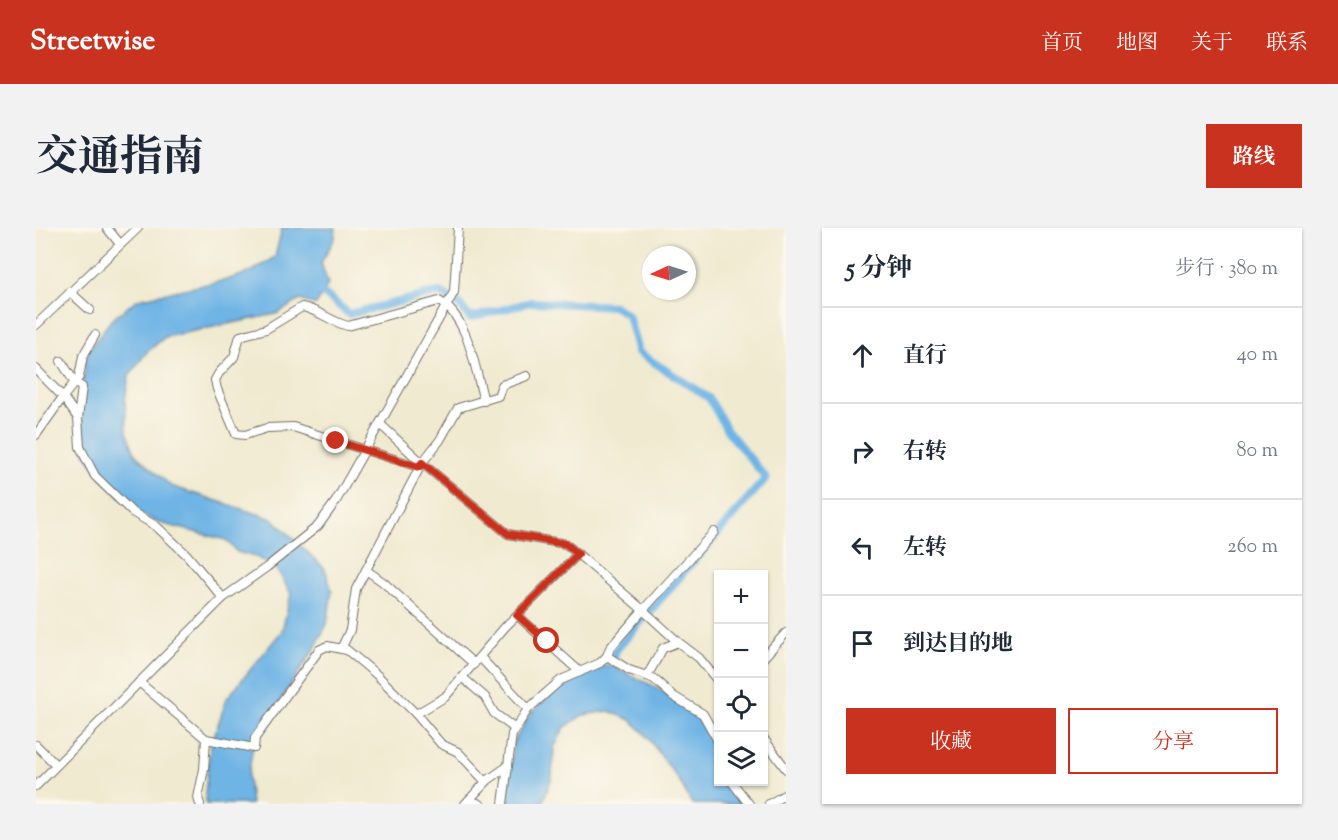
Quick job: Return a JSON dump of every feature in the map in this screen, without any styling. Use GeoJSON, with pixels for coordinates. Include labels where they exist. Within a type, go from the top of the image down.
{"type":"FeatureCollection","features":[{"type":"Feature","properties":{"kind":"street"},"geometry":{"type":"LineString","coordinates":[[107,228],[120,244]]}},
{"type":"Feature","properties":{"kind":"street"},"geometry":{"type":"LineString","coordinates":[[36,325],[138,228]]}},
{"type":"Feature","properties":{"kind":"street"},"geometry":{"type":"LineString","coordinates":[[36,786],[223,598],[267,567],[318,526],[336,501],[454,292],[458,228]]}},
{"type":"Feature","properties":{"kind":"street"},"geometry":{"type":"LineString","coordinates":[[70,292],[90,310]]}},
{"type":"Feature","properties":{"kind":"street"},"geometry":{"type":"LineString","coordinates":[[420,465],[364,451],[293,427],[267,428],[244,435],[236,434],[215,381],[219,373],[234,357],[240,336],[266,329],[302,307],[314,309],[336,323],[348,326],[439,301],[446,305],[463,325],[484,401]]}},
{"type":"Feature","properties":{"kind":"street"},"geometry":{"type":"LineString","coordinates":[[36,435],[63,397],[80,378],[83,356],[95,335]]}},
{"type":"Feature","properties":{"kind":"street"},"geometry":{"type":"LineString","coordinates":[[61,361],[75,382],[82,387],[78,418],[80,447],[95,476],[132,512],[156,526],[179,548],[223,598]]}},
{"type":"Feature","properties":{"kind":"street"},"geometry":{"type":"LineString","coordinates":[[36,369],[63,397],[78,418]]}},
{"type":"Feature","properties":{"kind":"street"},"geometry":{"type":"LineString","coordinates":[[342,649],[350,630],[356,588],[420,465],[440,440],[458,408],[498,396],[502,385],[527,376]]}},
{"type":"Feature","properties":{"kind":"street"},"geometry":{"type":"LineString","coordinates":[[380,423],[420,465],[508,534],[566,544],[699,658],[716,678]]}},
{"type":"Feature","properties":{"kind":"street"},"geometry":{"type":"LineString","coordinates":[[503,804],[512,734],[528,709],[561,680],[600,663],[643,610],[714,532]]}},
{"type":"Feature","properties":{"kind":"street"},"geometry":{"type":"LineString","coordinates":[[416,714],[445,697],[517,615],[578,554]]}},
{"type":"Feature","properties":{"kind":"street"},"geometry":{"type":"LineString","coordinates":[[366,570],[477,660],[528,709]]}},
{"type":"Feature","properties":{"kind":"street"},"geometry":{"type":"LineString","coordinates":[[517,615],[580,672]]}},
{"type":"Feature","properties":{"kind":"street"},"geometry":{"type":"LineString","coordinates":[[768,653],[786,633]]}},
{"type":"Feature","properties":{"kind":"street"},"geometry":{"type":"LineString","coordinates":[[647,676],[663,648],[678,642]]}},
{"type":"Feature","properties":{"kind":"street"},"geometry":{"type":"LineString","coordinates":[[139,682],[208,739],[254,748],[255,738],[319,650],[327,646],[342,649],[377,675],[416,714],[441,744],[458,752],[486,782]]}},
{"type":"Feature","properties":{"kind":"street"},"geometry":{"type":"LineString","coordinates":[[607,656],[629,670],[654,679],[674,696],[703,714],[714,734]]}},
{"type":"Feature","properties":{"kind":"street"},"geometry":{"type":"LineString","coordinates":[[462,677],[485,697],[494,713],[515,729]]}},
{"type":"Feature","properties":{"kind":"street"},"geometry":{"type":"LineString","coordinates":[[200,804],[198,798],[208,739]]}},
{"type":"Feature","properties":{"kind":"street"},"geometry":{"type":"LineString","coordinates":[[768,744],[786,769]]}},
{"type":"Feature","properties":{"kind":"street"},"geometry":{"type":"LineString","coordinates":[[36,745],[56,765]]}},
{"type":"Feature","properties":{"kind":"street"},"geometry":{"type":"LineString","coordinates":[[467,802],[486,782],[508,766]]}},
{"type":"Feature","properties":{"kind":"street"},"geometry":{"type":"LineString","coordinates":[[735,786],[749,804]]}},
{"type":"Feature","properties":{"kind":"street"},"geometry":{"type":"LineString","coordinates":[[769,804],[786,794]]}},
{"type":"Feature","properties":{"kind":"street"},"geometry":{"type":"LineString","coordinates":[[467,802],[480,804]]}},
{"type":"Feature","properties":{"kind":"water"},"geometry":{"type":"Polygon","coordinates":[[[282,228],[336,228],[335,238],[321,263],[328,284],[316,305],[300,300],[276,314],[165,337],[146,353],[129,376],[125,401],[127,432],[135,454],[171,486],[273,519],[325,569],[332,591],[327,624],[314,650],[254,739],[248,777],[251,804],[206,804],[210,748],[227,698],[282,631],[291,594],[276,568],[256,557],[237,552],[226,540],[160,523],[138,513],[102,479],[84,450],[83,418],[80,410],[84,396],[78,383],[80,379],[84,379],[86,354],[111,320],[138,299],[226,280],[251,272],[275,257],[282,228]]]}},
{"type":"Feature","properties":{"kind":"water"},"geometry":{"type":"Polygon","coordinates":[[[606,665],[651,685],[684,704],[708,728],[714,738],[714,786],[730,786],[744,804],[692,804],[680,782],[646,735],[631,720],[609,711],[583,715],[564,728],[554,748],[552,777],[542,804],[507,804],[513,743],[530,714],[563,683],[606,665]]]}},
{"type":"Feature","properties":{"kind":"waterway"},"geometry":{"type":"LineString","coordinates":[[316,287],[349,314],[439,292],[460,305],[470,318],[531,302],[614,306],[628,315],[638,352],[709,398],[727,430],[766,478],[615,651],[613,678]]}},
{"type":"Feature","properties":{"kind":"route"},"geometry":{"type":"LineString","coordinates":[[336,441],[419,467],[422,463],[508,534],[566,544],[578,554],[517,615],[547,641]]}}]}
